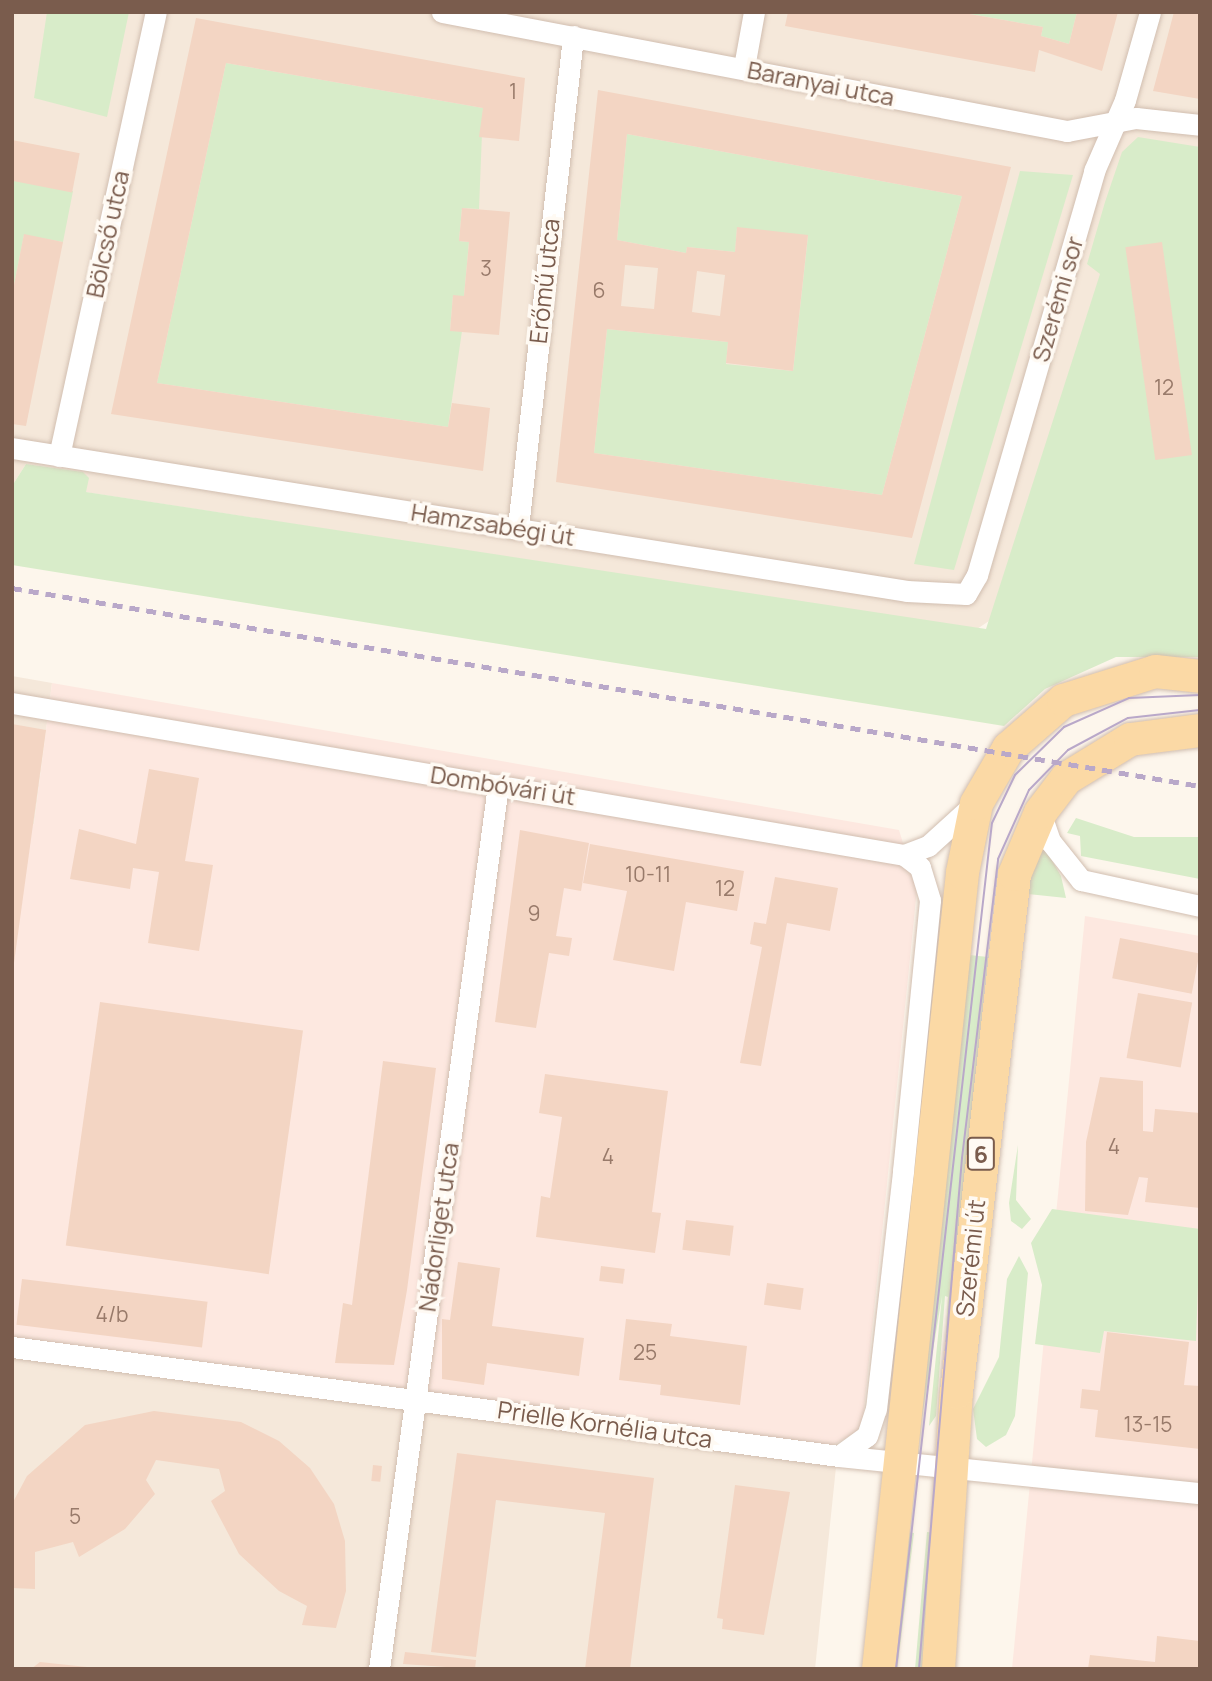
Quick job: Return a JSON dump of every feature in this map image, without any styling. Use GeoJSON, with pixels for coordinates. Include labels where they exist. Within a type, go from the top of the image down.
{"type":"FeatureCollection","features":[{"type":"Feature","properties":{"kind":"main road","name":"Szerémi út"},"geometry":{"type":"LineString","coordinates":[[878,1669],[900,1462],[917,1173],[962,872],[976,803],[1008,748],[1063,701],[1155,671],[1200,676]]}},
{"type":"Feature","properties":{"kind":"main road","name":"Szerémi út"},"geometry":{"type":"LineString","coordinates":[[938,1669],[956,1468],[956,1392],[982,1132],[1005,932],[1025,841],[1040,812],[1066,778],[1113,746],[1167,730],[1200,730]]}},
{"type":"Feature","properties":{"kind":"street","name":"Bölcső utca"},"geometry":{"type":"LineString","coordinates":[[59,456],[156,12]]}},
{"type":"Feature","properties":{"kind":"street","name":"Baranyai utca"},"geometry":{"type":"LineString","coordinates":[[442,12],[744,67],[1067,131],[1153,118],[1200,125]]}},
{"type":"Feature","properties":{"kind":"street"},"geometry":{"type":"LineString","coordinates":[[744,67],[754,12]]}},
{"type":"Feature","properties":{"kind":"street","name":"Szerémi sor"},"geometry":{"type":"LineString","coordinates":[[971,588],[1150,12]]}},
{"type":"Feature","properties":{"kind":"street","name":"Erőmű utca"},"geometry":{"type":"LineString","coordinates":[[518,527],[573,36]]}},
{"type":"Feature","properties":{"kind":"street","name":"Hamzsabégi út"},"geometry":{"type":"LineString","coordinates":[[12,448],[907,591],[957,597],[971,588]]}},
{"type":"Feature","properties":{"kind":"street","name":"Dombóvári út"},"geometry":{"type":"LineString","coordinates":[[12,703],[904,855]]}},
{"type":"Feature","properties":{"kind":"street","name":"Nádorliget utca"},"geometry":{"type":"LineString","coordinates":[[379,1669],[498,785]]}},
{"type":"Feature","properties":{"kind":"street"},"geometry":{"type":"LineString","coordinates":[[904,855],[928,846],[976,803]]}},
{"type":"Feature","properties":{"kind":"street"},"geometry":{"type":"LineString","coordinates":[[1040,812],[1055,849],[1081,880],[1200,906]]}},
{"type":"Feature","properties":{"kind":"street","name":"Szerémi út"},"geometry":{"type":"LineString","coordinates":[[839,1456],[856,1447],[873,1423],[917,1173],[930,900],[920,867],[904,855]]}},
{"type":"Feature","properties":{"kind":"street","name":"Prielle Kornélia utca"},"geometry":{"type":"LineString","coordinates":[[12,1347],[839,1456],[1200,1493]]}},
{"type":"Feature","properties":{"kind":"shaded area"},"geometry":{"type":"Polygon","coordinates":[[[12,12],[1200,12],[1200,479],[977,629],[85,492],[82,472],[26,464],[12,486],[12,12]]]}},
{"type":"Feature","properties":{"kind":"shaded area"},"geometry":{"type":"Polygon","coordinates":[[[12,676],[52,683],[34,825],[12,822],[12,676]]]}},
{"type":"Feature","properties":{"kind":"shaded area"},"geometry":{"type":"Polygon","coordinates":[[[52,683],[899,830],[917,889],[862,1429],[831,1446],[12,1338],[12,822],[34,824],[52,683]]]}},
{"type":"Feature","properties":{"kind":"shaded area"},"geometry":{"type":"Polygon","coordinates":[[[1085,916],[1200,936],[1200,1669],[1012,1669],[1085,916]]]}},
{"type":"Feature","properties":{"kind":"shaded area"},"geometry":{"type":"Polygon","coordinates":[[[12,1338],[831,1446],[836,1467],[815,1669],[12,1669],[12,1338]]]}},
{"type":"Feature","properties":{"kind":"green space"},"geometry":{"type":"Polygon","coordinates":[[[47,12],[129,12],[107,117],[34,98],[47,12]]]}},
{"type":"Feature","properties":{"kind":"green space"},"geometry":{"type":"Polygon","coordinates":[[[959,12],[1077,12],[1069,44],[1041,36],[1043,27],[959,12]]]}},
{"type":"Feature","properties":{"kind":"green space"},"geometry":{"type":"Polygon","coordinates":[[[226,63],[483,108],[479,209],[462,208],[459,241],[469,242],[464,296],[453,296],[450,330],[462,331],[448,427],[157,383],[226,63]]]}},
{"type":"Feature","properties":{"kind":"green space"},"geometry":{"type":"Polygon","coordinates":[[[627,134],[962,196],[882,495],[594,453],[607,329],[728,342],[726,364],[793,371],[808,236],[737,228],[735,252],[687,247],[686,253],[617,240],[627,134]]]}},
{"type":"Feature","properties":{"kind":"green space"},"geometry":{"type":"Polygon","coordinates":[[[1138,137],[1200,147],[1200,657],[1116,657],[1045,689],[1004,726],[12,565],[12,486],[26,464],[83,472],[89,478],[86,492],[986,629],[1100,274],[1087,264],[1105,202],[1122,152],[1138,137]]]}},
{"type":"Feature","properties":{"kind":"green space"},"geometry":{"type":"Polygon","coordinates":[[[1020,171],[1073,175],[954,570],[914,564],[1020,171]]]}},
{"type":"Feature","properties":{"kind":"green space"},"geometry":{"type":"Polygon","coordinates":[[[12,180],[73,191],[63,242],[24,235],[12,295],[12,180]]]}},
{"type":"Feature","properties":{"kind":"green space"},"geometry":{"type":"Polygon","coordinates":[[[1076,818],[1134,837],[1200,837],[1200,879],[1081,856],[1080,836],[1067,833],[1076,818]]]}},
{"type":"Feature","properties":{"kind":"green space"},"geometry":{"type":"Polygon","coordinates":[[[1043,845],[1061,876],[1066,898],[1028,894],[1025,880],[1043,845]]]}},
{"type":"Feature","properties":{"kind":"green space"},"geometry":{"type":"Polygon","coordinates":[[[969,955],[988,957],[951,1312],[944,1364],[948,1297],[945,1296],[936,1416],[929,1426],[942,1296],[921,1423],[969,955]]]}},
{"type":"Feature","properties":{"kind":"green space"},"geometry":{"type":"Polygon","coordinates":[[[1018,1145],[1016,1200],[1031,1219],[1022,1229],[1011,1221],[1009,1203],[1018,1145]]]}},
{"type":"Feature","properties":{"kind":"green space"},"geometry":{"type":"Polygon","coordinates":[[[1052,1209],[1200,1229],[1196,1341],[1104,1331],[1100,1353],[1035,1344],[1042,1285],[1031,1243],[1052,1209]]]}},
{"type":"Feature","properties":{"kind":"green space"},"geometry":{"type":"Polygon","coordinates":[[[1019,1256],[1028,1273],[1015,1416],[1006,1435],[986,1447],[977,1439],[973,1409],[999,1357],[1007,1279],[1019,1256]]]}},
{"type":"Feature","properties":{"kind":"green space"},"geometry":{"type":"Polygon","coordinates":[[[906,1532],[914,1533],[897,1669],[889,1669],[906,1532]]]}},
{"type":"Feature","properties":{"kind":"green space"},"geometry":{"type":"Polygon","coordinates":[[[927,1532],[938,1533],[926,1669],[915,1669],[927,1532]]]}},
{"type":"Feature","properties":{"kind":"building"},"geometry":{"type":"Polygon","coordinates":[[[788,12],[958,12],[1043,27],[1041,36],[1069,44],[1077,12],[1118,12],[1102,71],[1039,50],[1035,72],[785,26],[788,12]]]}},
{"type":"Feature","properties":{"kind":"building"},"geometry":{"type":"Polygon","coordinates":[[[1174,12],[1200,12],[1200,99],[1153,91],[1174,12]]]}},
{"type":"Feature","properties":{"kind":"building"},"geometry":{"type":"Polygon","coordinates":[[[196,18],[525,78],[519,141],[479,137],[483,108],[226,63],[157,383],[448,427],[452,403],[490,408],[483,471],[111,414],[196,18]]]}},
{"type":"Feature","properties":{"kind":"building"},"geometry":{"type":"Polygon","coordinates":[[[598,90],[1011,167],[912,538],[556,482],[598,90]],[[627,134],[617,240],[686,253],[687,247],[735,252],[737,227],[808,235],[793,371],[726,363],[728,342],[607,329],[594,453],[882,495],[962,196],[627,134]],[[625,265],[621,306],[654,309],[658,268],[625,265]],[[697,271],[692,312],[720,316],[725,275],[697,271]]]}},
{"type":"Feature","properties":{"kind":"building"},"geometry":{"type":"Polygon","coordinates":[[[12,140],[80,153],[72,192],[12,181],[12,140]]]}},
{"type":"Feature","properties":{"kind":"building"},"geometry":{"type":"Polygon","coordinates":[[[462,208],[510,212],[499,335],[450,331],[453,295],[464,296],[469,242],[459,241],[462,208]]]}},
{"type":"Feature","properties":{"kind":"building"},"geometry":{"type":"Polygon","coordinates":[[[24,234],[63,242],[26,426],[12,424],[12,295],[24,234]]]}},
{"type":"Feature","properties":{"kind":"building"},"geometry":{"type":"Polygon","coordinates":[[[1162,242],[1192,455],[1155,460],[1125,247],[1162,242]]]}},
{"type":"Feature","properties":{"kind":"building"},"geometry":{"type":"Polygon","coordinates":[[[12,724],[46,730],[14,963],[12,963],[12,724]]]}},
{"type":"Feature","properties":{"kind":"building"},"geometry":{"type":"Polygon","coordinates":[[[149,769],[199,778],[185,861],[213,865],[199,951],[148,943],[159,872],[133,868],[130,889],[70,879],[79,829],[136,844],[149,769]]]}},
{"type":"Feature","properties":{"kind":"building"},"geometry":{"type":"Polygon","coordinates":[[[520,830],[589,843],[581,891],[564,888],[556,936],[572,938],[569,956],[549,953],[536,1028],[495,1022],[520,830]]]}},
{"type":"Feature","properties":{"kind":"building"},"geometry":{"type":"Polygon","coordinates":[[[590,844],[744,871],[737,911],[686,902],[674,971],[613,960],[627,891],[583,883],[590,844]]]}},
{"type":"Feature","properties":{"kind":"building"},"geometry":{"type":"Polygon","coordinates":[[[775,877],[838,888],[830,931],[787,923],[761,1066],[740,1063],[762,947],[750,944],[754,922],[766,924],[775,877]]]}},
{"type":"Feature","properties":{"kind":"building"},"geometry":{"type":"Polygon","coordinates":[[[1120,938],[1200,953],[1192,994],[1112,978],[1120,938]]]}},
{"type":"Feature","properties":{"kind":"building"},"geometry":{"type":"Polygon","coordinates":[[[1138,993],[1192,1003],[1181,1068],[1127,1058],[1138,993]]]}},
{"type":"Feature","properties":{"kind":"building"},"geometry":{"type":"Polygon","coordinates":[[[100,1002],[303,1031],[269,1274],[66,1246],[100,1002]]]}},
{"type":"Feature","properties":{"kind":"building"},"geometry":{"type":"Polygon","coordinates":[[[383,1061],[436,1068],[407,1290],[394,1365],[335,1363],[343,1303],[352,1305],[383,1061]]]}},
{"type":"Feature","properties":{"kind":"building"},"geometry":{"type":"Polygon","coordinates":[[[545,1074],[668,1091],[652,1212],[661,1213],[655,1253],[536,1237],[541,1196],[550,1198],[562,1117],[539,1113],[545,1074]]]}},
{"type":"Feature","properties":{"kind":"building"},"geometry":{"type":"Polygon","coordinates":[[[1100,1077],[1143,1081],[1143,1131],[1153,1132],[1155,1109],[1200,1113],[1200,1208],[1145,1202],[1148,1178],[1139,1177],[1128,1215],[1085,1211],[1086,1142],[1100,1077]]]}},
{"type":"Feature","properties":{"kind":"building"},"geometry":{"type":"Polygon","coordinates":[[[686,1220],[734,1226],[730,1256],[682,1250],[686,1220]]]}},
{"type":"Feature","properties":{"kind":"building"},"geometry":{"type":"Polygon","coordinates":[[[458,1262],[500,1268],[492,1326],[584,1338],[579,1376],[487,1363],[484,1385],[442,1379],[442,1319],[450,1320],[458,1262]]]}},
{"type":"Feature","properties":{"kind":"building"},"geometry":{"type":"Polygon","coordinates":[[[601,1266],[625,1269],[623,1284],[599,1281],[601,1266]]]}},
{"type":"Feature","properties":{"kind":"building"},"geometry":{"type":"Polygon","coordinates":[[[22,1279],[208,1302],[202,1347],[16,1325],[22,1279]]]}},
{"type":"Feature","properties":{"kind":"building"},"geometry":{"type":"Polygon","coordinates":[[[767,1283],[804,1288],[801,1310],[764,1305],[767,1283]]]}},
{"type":"Feature","properties":{"kind":"building"},"geometry":{"type":"Polygon","coordinates":[[[626,1319],[672,1324],[670,1336],[747,1346],[740,1405],[660,1395],[661,1385],[619,1380],[626,1319]]]}},
{"type":"Feature","properties":{"kind":"building"},"geometry":{"type":"Polygon","coordinates":[[[1107,1332],[1189,1342],[1184,1385],[1200,1386],[1200,1449],[1095,1437],[1098,1410],[1080,1408],[1082,1389],[1100,1391],[1107,1332]]]}},
{"type":"Feature","properties":{"kind":"building"},"geometry":{"type":"Polygon","coordinates":[[[154,1411],[241,1422],[279,1441],[310,1468],[334,1504],[345,1541],[346,1591],[336,1628],[302,1625],[307,1606],[279,1591],[239,1554],[211,1501],[225,1491],[219,1469],[156,1460],[146,1480],[155,1494],[125,1529],[79,1557],[73,1542],[35,1552],[35,1589],[12,1588],[12,1504],[27,1476],[85,1425],[154,1411]]]}},
{"type":"Feature","properties":{"kind":"building"},"geometry":{"type":"Polygon","coordinates":[[[457,1453],[654,1478],[630,1669],[585,1669],[605,1513],[496,1500],[476,1657],[431,1652],[457,1453]]]}},
{"type":"Feature","properties":{"kind":"building"},"geometry":{"type":"Polygon","coordinates":[[[373,1465],[382,1466],[380,1482],[371,1481],[373,1465]]]}},
{"type":"Feature","properties":{"kind":"building"},"geometry":{"type":"Polygon","coordinates":[[[735,1485],[790,1492],[764,1635],[722,1629],[723,1619],[717,1618],[735,1485]]]}},
{"type":"Feature","properties":{"kind":"building"},"geometry":{"type":"Polygon","coordinates":[[[1157,1636],[1200,1641],[1200,1669],[1088,1669],[1090,1655],[1155,1662],[1157,1636]]]}},
{"type":"Feature","properties":{"kind":"building"},"geometry":{"type":"Polygon","coordinates":[[[405,1652],[476,1660],[475,1669],[403,1664],[405,1652]]]}},
{"type":"Feature","properties":{"kind":"building"},"geometry":{"type":"Polygon","coordinates":[[[40,1662],[87,1667],[87,1669],[31,1669],[40,1662]]]}},
{"type":"Feature","properties":{"kind":"tram line"},"geometry":{"type":"LineString","coordinates":[[896,1669],[992,823],[1015,775],[1064,727],[1129,698],[1200,695]]}},
{"type":"Feature","properties":{"kind":"tram line"},"geometry":{"type":"LineString","coordinates":[[919,1669],[962,1158],[998,859],[1029,790],[1068,750],[1128,718],[1200,710]]}},
{"type":"Feature","properties":{"kind":"railway"},"geometry":{"type":"LineString","coordinates":[[12,588],[1200,786]]}}]}
